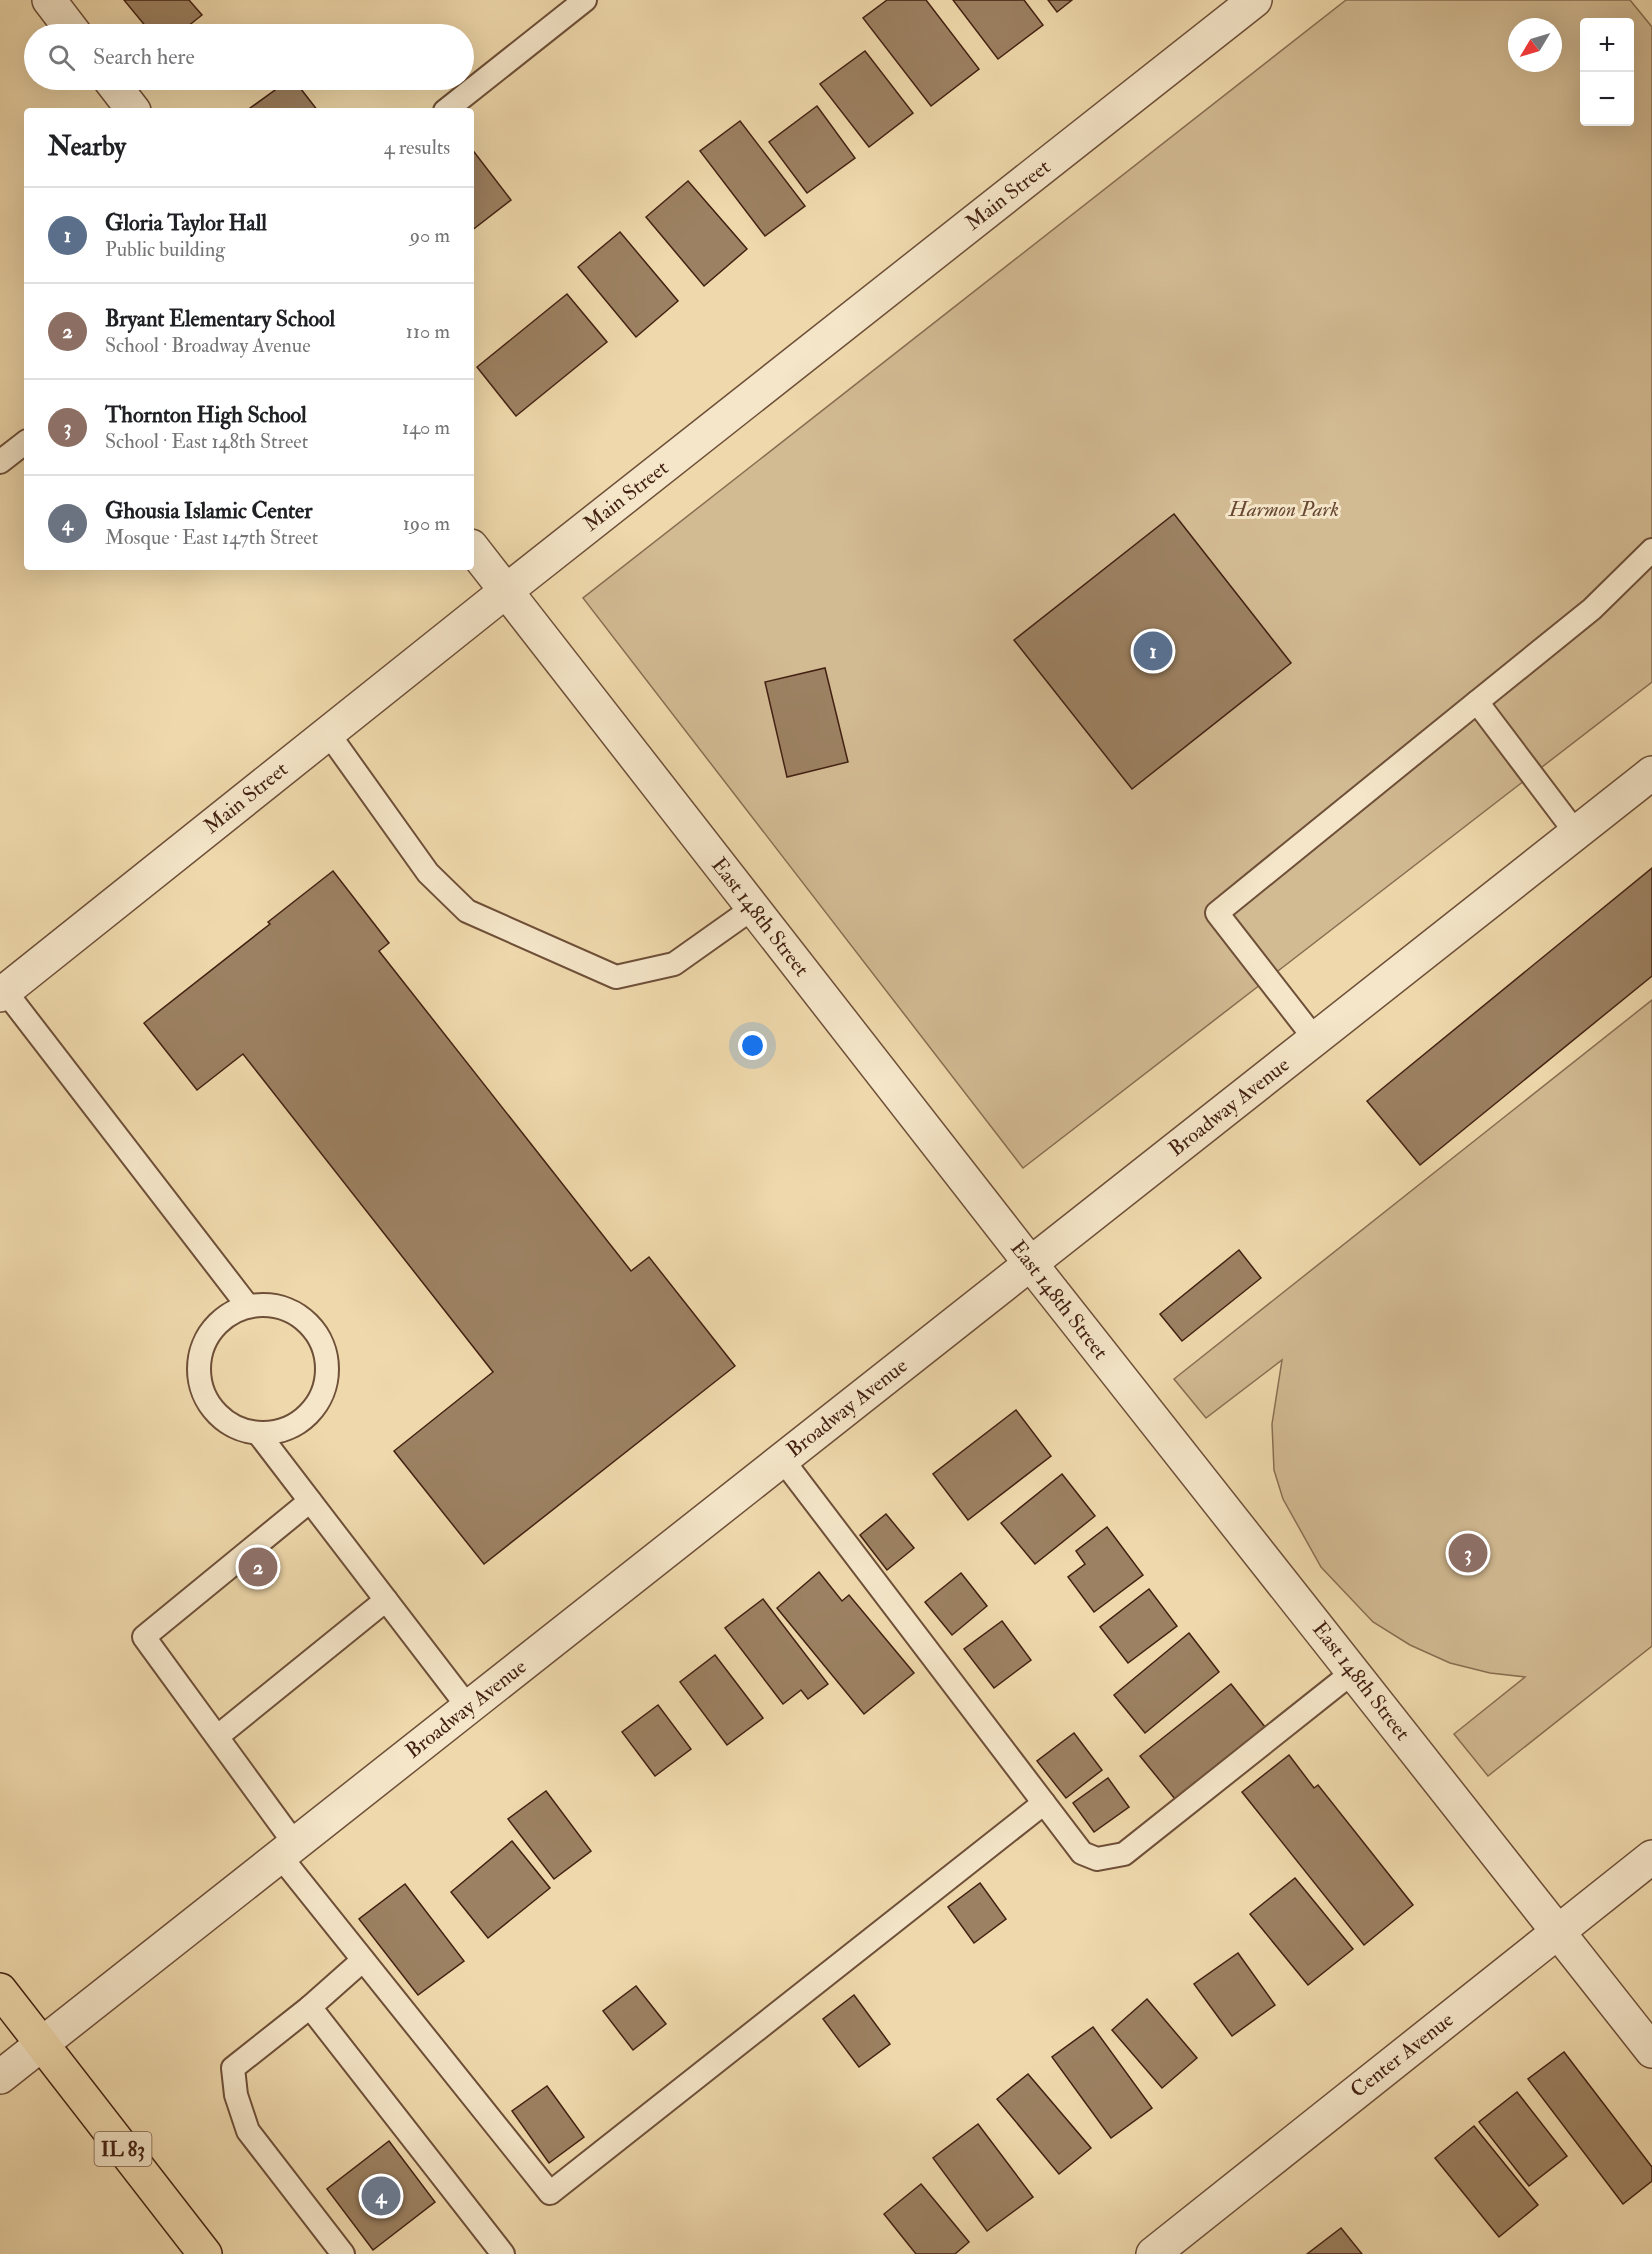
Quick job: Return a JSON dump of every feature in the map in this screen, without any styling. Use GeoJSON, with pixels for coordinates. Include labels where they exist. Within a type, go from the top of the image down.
{"type":"FeatureCollection","features":[{"type":"Feature","properties":{"kind":"main road","name":"IL 83"},"geometry":{"type":"LineString","coordinates":[[0,1990],[204,2254]]}},
{"type":"Feature","properties":{"kind":"street"},"geometry":{"type":"LineString","coordinates":[[49,0],[67,24]]}},
{"type":"Feature","properties":{"kind":"street","name":"Main Street"},"geometry":{"type":"LineString","coordinates":[[2,993],[506,591],[1255,0]]}},
{"type":"Feature","properties":{"kind":"street"},"geometry":{"type":"LineString","coordinates":[[118,90],[132,108]]}},
{"type":"Feature","properties":{"kind":"street","name":"East 148th Street"},"geometry":{"type":"LineString","coordinates":[[474,550],[1030,1263],[1652,2051]]}},
{"type":"Feature","properties":{"kind":"street","name":"Broadway Avenue"},"geometry":{"type":"LineString","coordinates":[[0,2077],[1652,773]]}},
{"type":"Feature","properties":{"kind":"street","name":"Center Avenue"},"geometry":{"type":"LineString","coordinates":[[1153,2254],[1652,1857]]}},
{"type":"Feature","properties":{"kind":"lane"},"geometry":{"type":"LineString","coordinates":[[474,88],[585,0]]}},
{"type":"Feature","properties":{"kind":"lane"},"geometry":{"type":"LineString","coordinates":[[449,108],[471,90]]}},
{"type":"Feature","properties":{"kind":"lane"},"geometry":{"type":"LineString","coordinates":[[0,462],[24,443]]}},
{"type":"Feature","properties":{"kind":"lane"},"geometry":{"type":"LineString","coordinates":[[1316,1039],[1217,913],[1592,609],[1652,550]]}},
{"type":"Feature","properties":{"kind":"lane"},"geometry":{"type":"LineString","coordinates":[[1477,702],[1576,833]]}},
{"type":"Feature","properties":{"kind":"lane"},"geometry":{"type":"LineString","coordinates":[[328,733],[428,873],[467,911],[616,977],[674,964],[753,908]]}},
{"type":"Feature","properties":{"kind":"lane"},"geometry":{"type":"LineString","coordinates":[[2,993],[247,1305]]}},
{"type":"Feature","properties":{"kind":"lane"},"geometry":{"type":"LineString","coordinates":[[247,1305],[278,1306],[297,1315],[314,1329],[324,1347],[328,1368],[324,1390],[314,1409],[299,1423],[279,1432],[258,1433],[237,1428],[220,1417],[206,1400],[199,1380],[199,1359],[206,1339],[219,1322],[247,1305]]}},
{"type":"Feature","properties":{"kind":"lane"},"geometry":{"type":"LineString","coordinates":[[258,1433],[468,1707]]}},
{"type":"Feature","properties":{"kind":"lane"},"geometry":{"type":"LineString","coordinates":[[782,1459],[1082,1853],[1097,1859],[1124,1854],[1353,1672]]}},
{"type":"Feature","properties":{"kind":"lane"},"geometry":{"type":"LineString","coordinates":[[310,1501],[144,1638],[218,1736],[287,1850],[363,1960],[550,2193],[1044,1803]]}},
{"type":"Feature","properties":{"kind":"lane"},"geometry":{"type":"LineString","coordinates":[[218,1736],[386,1600]]}},
{"type":"Feature","properties":{"kind":"lane"},"geometry":{"type":"LineString","coordinates":[[344,2254],[248,2131],[236,2095],[233,2068],[310,2007],[363,1960]]}},
{"type":"Feature","properties":{"kind":"lane"},"geometry":{"type":"LineString","coordinates":[[310,2007],[503,2254]]}},
{"type":"Feature","properties":{"kind":"green space","name":"Harmon Park"},"geometry":{"type":"Polygon","coordinates":[[[1346,0],[1630,0],[1652,27],[1652,682],[1023,1168],[583,598],[1346,0]]]}},
{"type":"Feature","properties":{"kind":"green space"},"geometry":{"type":"Polygon","coordinates":[[[1652,1000],[1652,1646],[1488,1776],[1454,1734],[1525,1677],[1490,1673],[1450,1663],[1410,1645],[1373,1622],[1321,1567],[1283,1499],[1274,1470],[1272,1424],[1282,1360],[1206,1418],[1174,1379],[1652,1000]]]}},
{"type":"Feature","properties":{"kind":"building"},"geometry":{"type":"Polygon","coordinates":[[[124,0],[189,0],[202,15],[191,24],[144,24],[124,0]]]}},
{"type":"Feature","properties":{"kind":"building"},"geometry":{"type":"Polygon","coordinates":[[[887,0],[926,0],[979,69],[931,106],[863,18],[887,0]]]}},
{"type":"Feature","properties":{"kind":"building"},"geometry":{"type":"Polygon","coordinates":[[[953,0],[1024,0],[1043,25],[998,59],[953,0]]]}},
{"type":"Feature","properties":{"kind":"building"},"geometry":{"type":"Polygon","coordinates":[[[1048,0],[1072,0],[1057,12],[1048,0]]]}},
{"type":"Feature","properties":{"kind":"building"},"geometry":{"type":"Polygon","coordinates":[[[865,51],[913,113],[869,147],[820,84],[865,51]]]}},
{"type":"Feature","properties":{"kind":"building"},"geometry":{"type":"Polygon","coordinates":[[[275,90],[302,90],[316,108],[250,108],[275,90]]]}},
{"type":"Feature","properties":{"kind":"building"},"geometry":{"type":"Polygon","coordinates":[[[817,106],[855,158],[807,193],[769,142],[817,106]]]}},
{"type":"Feature","properties":{"kind":"building"},"geometry":{"type":"Polygon","coordinates":[[[740,121],[805,206],[765,236],[700,151],[740,121]]]}},
{"type":"Feature","properties":{"kind":"building"},"geometry":{"type":"Polygon","coordinates":[[[474,152],[511,200],[474,229],[474,152]]]}},
{"type":"Feature","properties":{"kind":"building"},"geometry":{"type":"Polygon","coordinates":[[[688,181],[747,249],[704,286],[646,217],[688,181]]]}},
{"type":"Feature","properties":{"kind":"building"},"geometry":{"type":"Polygon","coordinates":[[[620,232],[678,301],[636,337],[578,267],[620,232]]]}},
{"type":"Feature","properties":{"kind":"building"},"geometry":{"type":"Polygon","coordinates":[[[567,294],[607,342],[516,416],[477,367],[567,294]]]}},
{"type":"Feature","properties":{"kind":"building"},"geometry":{"type":"Polygon","coordinates":[[[1174,514],[1291,663],[1132,789],[1014,640],[1174,514]]]}},
{"type":"Feature","properties":{"kind":"building"},"geometry":{"type":"Polygon","coordinates":[[[825,668],[848,762],[787,777],[765,682],[825,668]]]}},
{"type":"Feature","properties":{"kind":"building"},"geometry":{"type":"Polygon","coordinates":[[[1652,868],[1652,976],[1420,1165],[1367,1101],[1652,868]]]}},
{"type":"Feature","properties":{"kind":"building"},"geometry":{"type":"Polygon","coordinates":[[[333,871],[389,943],[379,951],[631,1271],[649,1257],[735,1366],[484,1564],[394,1451],[493,1372],[243,1054],[197,1090],[144,1023],[270,924],[268,922],[333,871]]]}},
{"type":"Feature","properties":{"kind":"building"},"geometry":{"type":"Polygon","coordinates":[[[1239,1250],[1261,1278],[1182,1341],[1160,1314],[1239,1250]]]}},
{"type":"Feature","properties":{"kind":"building"},"geometry":{"type":"Polygon","coordinates":[[[1016,1410],[1051,1456],[968,1520],[933,1474],[1016,1410]]]}},
{"type":"Feature","properties":{"kind":"building"},"geometry":{"type":"Polygon","coordinates":[[[1062,1474],[1095,1516],[1035,1564],[1001,1523],[1062,1474]]]}},
{"type":"Feature","properties":{"kind":"building"},"geometry":{"type":"Polygon","coordinates":[[[886,1514],[914,1548],[887,1570],[860,1535],[886,1514]]]}},
{"type":"Feature","properties":{"kind":"building"},"geometry":{"type":"Polygon","coordinates":[[[1107,1527],[1143,1575],[1094,1612],[1068,1577],[1085,1564],[1076,1551],[1107,1527]]]}},
{"type":"Feature","properties":{"kind":"building"},"geometry":{"type":"Polygon","coordinates":[[[819,1572],[842,1601],[849,1595],[914,1673],[864,1714],[777,1608],[819,1572]]]}},
{"type":"Feature","properties":{"kind":"building"},"geometry":{"type":"Polygon","coordinates":[[[961,1573],[987,1606],[952,1635],[925,1602],[961,1573]]]}},
{"type":"Feature","properties":{"kind":"building"},"geometry":{"type":"Polygon","coordinates":[[[1149,1589],[1177,1626],[1128,1663],[1100,1627],[1149,1589]]]}},
{"type":"Feature","properties":{"kind":"building"},"geometry":{"type":"Polygon","coordinates":[[[763,1599],[828,1684],[808,1699],[801,1690],[783,1704],[725,1628],[763,1599]]]}},
{"type":"Feature","properties":{"kind":"building"},"geometry":{"type":"Polygon","coordinates":[[[1002,1621],[1031,1660],[994,1688],[964,1649],[1002,1621]]]}},
{"type":"Feature","properties":{"kind":"building"},"geometry":{"type":"Polygon","coordinates":[[[1189,1633],[1219,1672],[1145,1733],[1114,1695],[1189,1633]]]}},
{"type":"Feature","properties":{"kind":"building"},"geometry":{"type":"Polygon","coordinates":[[[715,1655],[763,1718],[727,1745],[680,1682],[715,1655]]]}},
{"type":"Feature","properties":{"kind":"building"},"geometry":{"type":"Polygon","coordinates":[[[1231,1684],[1265,1727],[1175,1799],[1140,1756],[1231,1684]]]}},
{"type":"Feature","properties":{"kind":"building"},"geometry":{"type":"Polygon","coordinates":[[[658,1705],[691,1749],[655,1776],[622,1732],[658,1705]]]}},
{"type":"Feature","properties":{"kind":"building"},"geometry":{"type":"Polygon","coordinates":[[[1074,1733],[1102,1770],[1066,1798],[1037,1761],[1074,1733]]]}},
{"type":"Feature","properties":{"kind":"building"},"geometry":{"type":"Polygon","coordinates":[[[1289,1755],[1314,1788],[1318,1785],[1413,1905],[1364,1945],[1242,1792],[1289,1755]]]}},
{"type":"Feature","properties":{"kind":"building"},"geometry":{"type":"Polygon","coordinates":[[[1108,1778],[1129,1807],[1094,1832],[1073,1803],[1108,1778]]]}},
{"type":"Feature","properties":{"kind":"building"},"geometry":{"type":"Polygon","coordinates":[[[546,1791],[591,1851],[554,1879],[508,1819],[546,1791]]]}},
{"type":"Feature","properties":{"kind":"building"},"geometry":{"type":"Polygon","coordinates":[[[512,1841],[550,1888],[488,1938],[451,1892],[512,1841]]]}},
{"type":"Feature","properties":{"kind":"building"},"geometry":{"type":"Polygon","coordinates":[[[1295,1878],[1353,1949],[1308,1985],[1250,1914],[1295,1878]]]}},
{"type":"Feature","properties":{"kind":"building"},"geometry":{"type":"Polygon","coordinates":[[[980,1883],[1006,1919],[974,1943],[948,1907],[980,1883]]]}},
{"type":"Feature","properties":{"kind":"building"},"geometry":{"type":"Polygon","coordinates":[[[405,1884],[464,1961],[418,1995],[359,1919],[405,1884]]]}},
{"type":"Feature","properties":{"kind":"building"},"geometry":{"type":"Polygon","coordinates":[[[1238,1953],[1275,2005],[1232,2036],[1194,1984],[1238,1953]]]}},
{"type":"Feature","properties":{"kind":"building"},"geometry":{"type":"Polygon","coordinates":[[[636,1986],[666,2024],[633,2050],[603,2011],[636,1986]]]}},
{"type":"Feature","properties":{"kind":"building"},"geometry":{"type":"Polygon","coordinates":[[[854,1995],[890,2044],[859,2067],[823,2019],[854,1995]]]}},
{"type":"Feature","properties":{"kind":"building"},"geometry":{"type":"Polygon","coordinates":[[[1147,1999],[1197,2058],[1162,2088],[1112,2030],[1147,1999]]]}},
{"type":"Feature","properties":{"kind":"building"},"geometry":{"type":"Polygon","coordinates":[[[1093,2027],[1152,2108],[1111,2138],[1052,2057],[1093,2027]]]}},
{"type":"Feature","properties":{"kind":"building"},"geometry":{"type":"Polygon","coordinates":[[[1564,2052],[1652,2167],[1652,2181],[1623,2204],[1528,2079],[1564,2052]]]}},
{"type":"Feature","properties":{"kind":"building"},"geometry":{"type":"Polygon","coordinates":[[[1028,2074],[1091,2148],[1059,2174],[997,2099],[1028,2074]]]}},
{"type":"Feature","properties":{"kind":"building"},"geometry":{"type":"Polygon","coordinates":[[[547,2086],[584,2137],[549,2163],[512,2111],[547,2086]]]}},
{"type":"Feature","properties":{"kind":"building"},"geometry":{"type":"Polygon","coordinates":[[[1517,2092],[1567,2156],[1529,2186],[1479,2122],[1517,2092]]]}},
{"type":"Feature","properties":{"kind":"building"},"geometry":{"type":"Polygon","coordinates":[[[978,2124],[1033,2197],[987,2231],[933,2158],[978,2124]]]}},
{"type":"Feature","properties":{"kind":"building"},"geometry":{"type":"Polygon","coordinates":[[[1474,2126],[1538,2205],[1499,2237],[1435,2158],[1474,2126]]]}},
{"type":"Feature","properties":{"kind":"building"},"geometry":{"type":"Polygon","coordinates":[[[389,2141],[435,2202],[373,2250],[327,2189],[389,2141]]]}},
{"type":"Feature","properties":{"kind":"building"},"geometry":{"type":"Polygon","coordinates":[[[921,2184],[969,2242],[955,2254],[916,2254],[884,2214],[921,2184]]]}},
{"type":"Feature","properties":{"kind":"building"},"geometry":{"type":"Polygon","coordinates":[[[1341,2228],[1362,2254],[1307,2254],[1341,2228]]]}},
{"type":"Feature","properties":{"kind":"place","name":"Gloria Taylor Hall"},"geometry":{"type":"Point","coordinates":[1153,651]}},
{"type":"Feature","properties":{"kind":"place","name":"Thornton High School"},"geometry":{"type":"Point","coordinates":[1468,1553]}},
{"type":"Feature","properties":{"kind":"place","name":"Bryant Elementary School"},"geometry":{"type":"Point","coordinates":[258,1567]}},
{"type":"Feature","properties":{"kind":"place","name":"Ghousia Islamic Center"},"geometry":{"type":"Point","coordinates":[381,2196]}}]}
